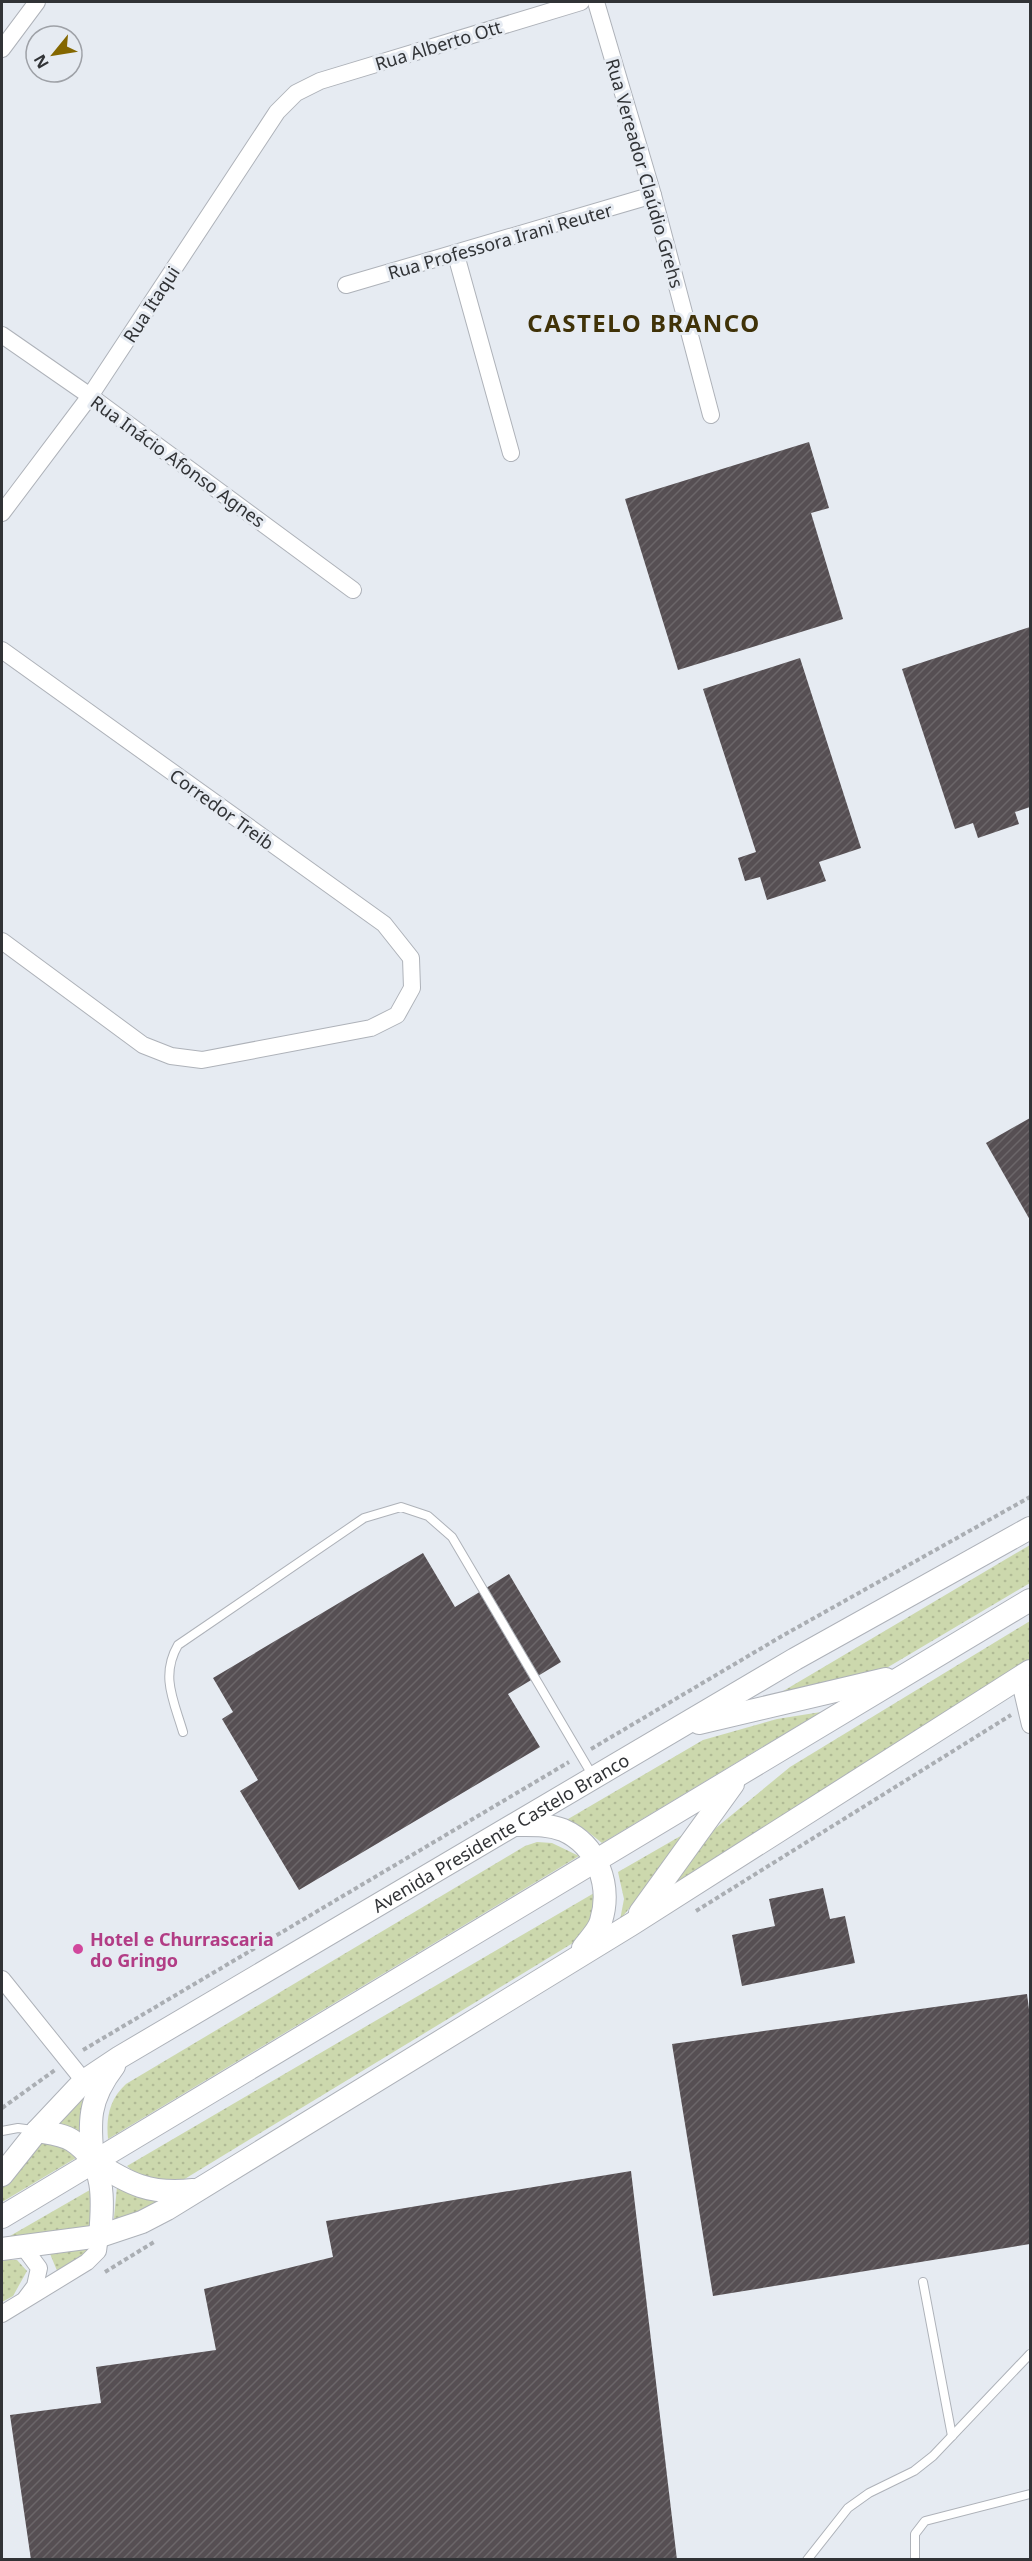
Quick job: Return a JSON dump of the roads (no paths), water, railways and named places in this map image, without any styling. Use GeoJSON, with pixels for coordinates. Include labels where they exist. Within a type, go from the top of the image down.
{"type":"FeatureCollection","features":[{"type":"Feature","properties":{"kind":"main road","name":"Avenida Presidente Castelo Branco"},"geometry":{"type":"LineString","coordinates":[[2,2175],[37,2131],[84,2081],[120,2057],[677,1728],[1030,1528]]}},
{"type":"Feature","properties":{"kind":"main road"},"geometry":{"type":"LineString","coordinates":[[2,2217],[1030,1600]]}},
{"type":"Feature","properties":{"kind":"main road"},"geometry":{"type":"LineString","coordinates":[[677,1728],[905,1675]]}},
{"type":"Feature","properties":{"kind":"main road"},"geometry":{"type":"LineString","coordinates":[[12,2247],[100,2236],[142,2222],[632,1924],[1025,1675]]}},
{"type":"Feature","properties":{"kind":"main road"},"geometry":{"type":"LineString","coordinates":[[632,1924],[738,1777]]}},
{"type":"Feature","properties":{"kind":"main road"},"geometry":{"type":"LineString","coordinates":[[516,1825],[545,1825],[562,1830],[581,1841],[597,1860],[604,1884],[601,1922],[577,1957]]}},
{"type":"Feature","properties":{"kind":"main road"},"geometry":{"type":"LineString","coordinates":[[100,2236],[102,2186],[93,2161],[90,2128],[92,2103],[101,2082],[120,2057]]}},
{"type":"Feature","properties":{"kind":"main road"},"geometry":{"type":"LineString","coordinates":[[37,2131],[74,2141],[93,2161],[120,2179],[143,2188],[171,2193],[194,2190]]}},
{"type":"Feature","properties":{"kind":"street"},"geometry":{"type":"LineString","coordinates":[[2,49],[37,2]]}},
{"type":"Feature","properties":{"kind":"street","name":"Rua Alberto Ott"},"geometry":{"type":"LineString","coordinates":[[296,93],[320,81],[581,2]]}},
{"type":"Feature","properties":{"kind":"street","name":"Rua Vereador Claúdio Grehs"},"geometry":{"type":"LineString","coordinates":[[596,2],[653,195],[711,415]]}},
{"type":"Feature","properties":{"kind":"street","name":"Rua Itaqui"},"geometry":{"type":"LineString","coordinates":[[2,513],[90,396],[277,112],[296,93]]}},
{"type":"Feature","properties":{"kind":"street","name":"Rua Professora Irani Reuter"},"geometry":{"type":"LineString","coordinates":[[346,285],[456,255],[653,195]]}},
{"type":"Feature","properties":{"kind":"street"},"geometry":{"type":"LineString","coordinates":[[456,255],[511,453]]}},
{"type":"Feature","properties":{"kind":"street","name":"Rua Inácio Afonso Agnes"},"geometry":{"type":"LineString","coordinates":[[2,335],[90,396],[353,590]]}},
{"type":"Feature","properties":{"kind":"street","name":"Corredor Treib"},"geometry":{"type":"LineString","coordinates":[[2,650],[384,924],[411,958],[412,988],[397,1015],[371,1028],[202,1060],[171,1056],[143,1044],[2,941]]}},
{"type":"Feature","properties":{"kind":"street"},"geometry":{"type":"LineString","coordinates":[[1025,1675],[1030,1725]]}},
{"type":"Feature","properties":{"kind":"street"},"geometry":{"type":"LineString","coordinates":[[2,1979],[84,2081]]}},
{"type":"Feature","properties":{"kind":"street"},"geometry":{"type":"LineString","coordinates":[[2,2314],[23,2303],[94,2256],[100,2236]]}},
{"type":"Feature","properties":{"kind":"street"},"geometry":{"type":"LineString","coordinates":[[12,2247],[35,2260],[39,2273],[35,2286],[23,2303]]}},
{"type":"Feature","properties":{"kind":"lane"},"geometry":{"type":"LineString","coordinates":[[183,1732],[167,1681],[169,1660],[178,1645],[364,1518],[401,1506],[428,1516],[452,1537],[594,1778]]}},
{"type":"Feature","properties":{"kind":"lane"},"geometry":{"type":"LineString","coordinates":[[2,2131],[18,2128],[37,2131]]}},
{"type":"Feature","properties":{"kind":"lane"},"geometry":{"type":"LineString","coordinates":[[923,2282],[952,2436]]}},
{"type":"Feature","properties":{"kind":"lane"},"geometry":{"type":"LineString","coordinates":[[807,2559],[848,2508],[869,2493],[914,2471],[952,2436],[1030,2354]]}},
{"type":"Feature","properties":{"kind":"lane"},"geometry":{"type":"LineString","coordinates":[[915,2559],[915,2534],[925,2521],[1030,2494]]}},
{"type":"Feature","properties":{"kind":"place","name":"Hotel e Churrascaria do Gringo"},"geometry":{"type":"Point","coordinates":[78,1949]}},
{"type":"Feature","properties":{"kind":"district","name":"CASTELO BRANCO"},"geometry":{"type":"Point","coordinates":[644,322]}}]}
